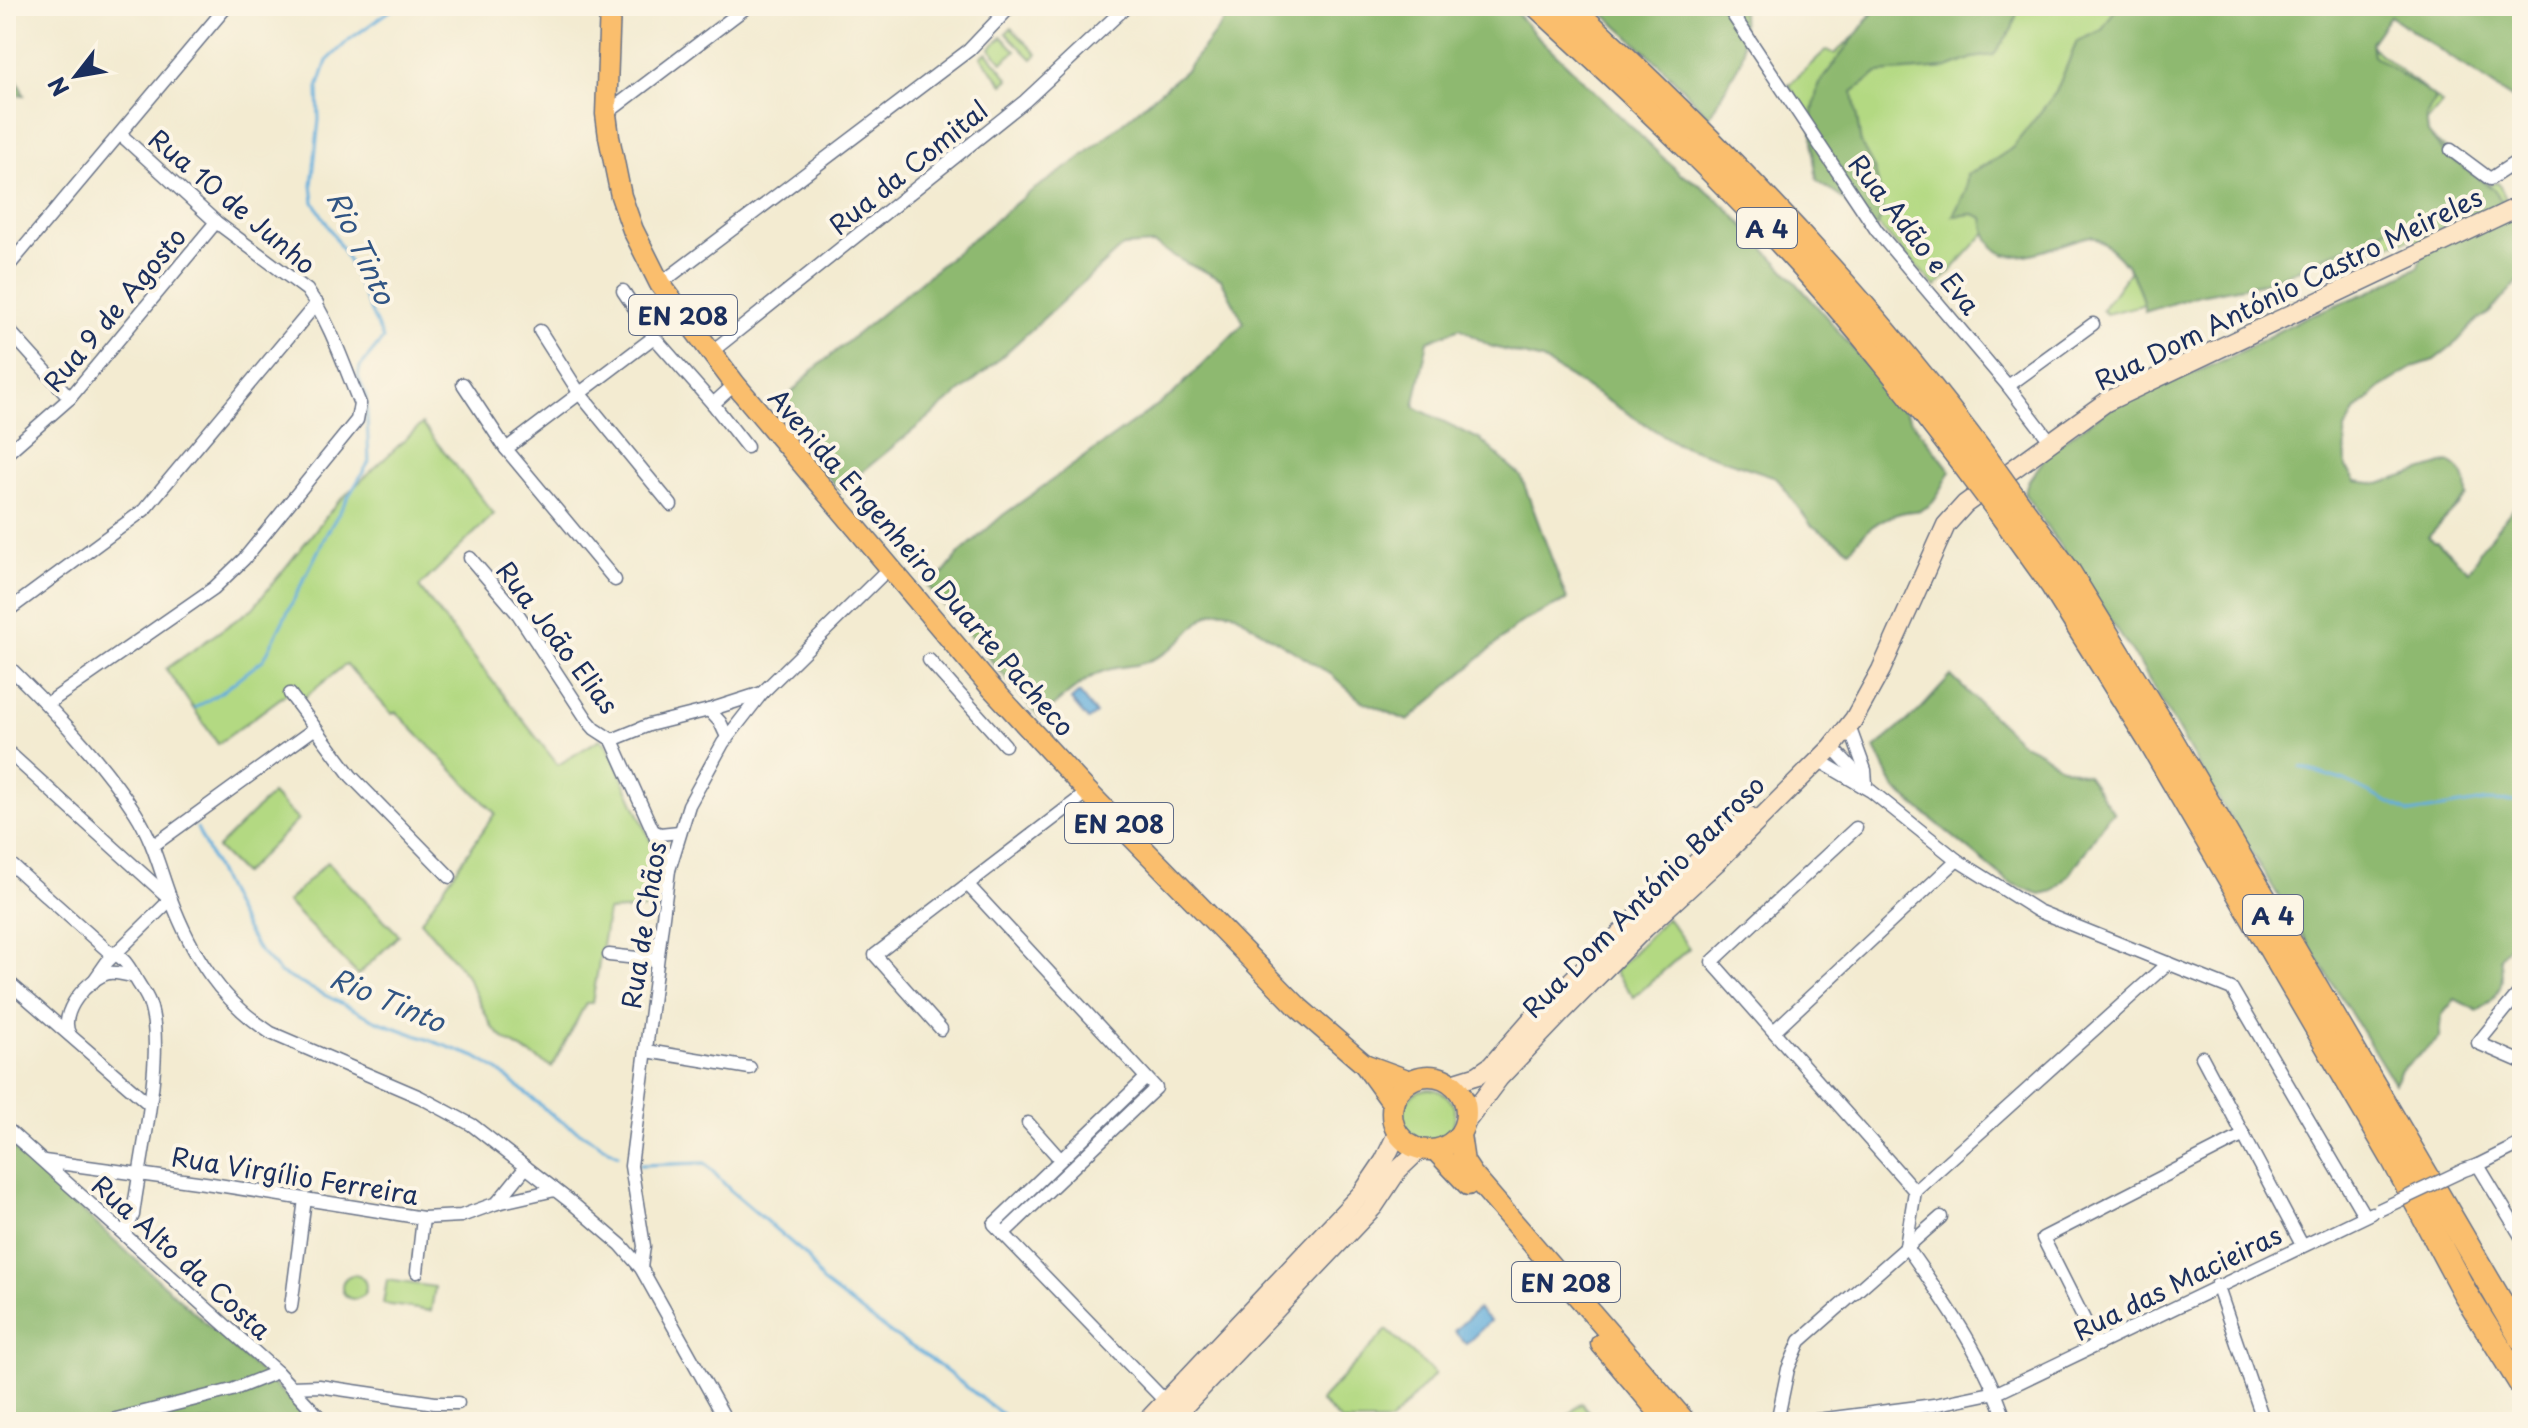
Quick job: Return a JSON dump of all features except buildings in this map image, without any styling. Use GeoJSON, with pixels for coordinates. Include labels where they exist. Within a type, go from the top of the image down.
{"type":"FeatureCollection","features":[{"type":"Feature","properties":{"kind":"highway","name":"A 4"},"geometry":{"type":"LineString","coordinates":[[1538,6],[1723,182],[1790,252],[1980,467]]}},
{"type":"Feature","properties":{"kind":"highway","name":"A 4"},"geometry":{"type":"LineString","coordinates":[[1569,6],[1724,157],[1881,325],[2006,503],[2069,573],[2164,728],[2522,1339]]}},
{"type":"Feature","properties":{"kind":"highway","name":"A 4"},"geometry":{"type":"LineString","coordinates":[[2006,503],[2052,584],[2149,739],[2394,1160],[2465,1293],[2522,1385]]}},
{"type":"Feature","properties":{"kind":"main road","name":"Avenida Engenheiro Duarte Pacheco"},"geometry":{"type":"LineString","coordinates":[[610,6],[606,114],[621,196],[633,230],[660,284],[735,384],[989,685],[1088,792],[1299,1008],[1364,1064],[1393,1104]]}},
{"type":"Feature","properties":{"kind":"main road","name":"Rua Dom António Castro Meireles"},"geometry":{"type":"LineString","coordinates":[[1787,790],[1849,726],[1881,670],[1946,525],[1965,504],[2106,402],[2522,205]]}},
{"type":"Feature","properties":{"kind":"main road","name":"Rua Dom António Barroso"},"geometry":{"type":"LineString","coordinates":[[1452,1083],[1478,1075],[1491,1066],[1532,1019],[1661,894],[1737,824],[1787,790]]}},
{"type":"Feature","properties":{"kind":"main road","name":"Rua Dom António Barroso"},"geometry":{"type":"LineString","coordinates":[[1463,1129],[1499,1078],[1645,928],[1717,862],[1787,790]]}},
{"type":"Feature","properties":{"kind":"main road","name":"Avenida Engenheiro Duarte Pacheco"},"geometry":{"type":"LineString","coordinates":[[1364,1064],[1410,1081]]}},
{"type":"Feature","properties":{"kind":"main road","name":"EN 208"},"geometry":{"type":"LineString","coordinates":[[1410,1081],[1424,1076],[1439,1077],[1452,1083],[1462,1094],[1466,1107],[1464,1162],[1472,1174],[1686,1422]]}},
{"type":"Feature","properties":{"kind":"main road"},"geometry":{"type":"LineString","coordinates":[[1393,1104],[1399,1090],[1410,1081]]}},
{"type":"Feature","properties":{"kind":"main road","name":"EN 208"},"geometry":{"type":"LineString","coordinates":[[1393,1104],[1392,1118],[1407,1143],[1428,1150],[1667,1422]]}},
{"type":"Feature","properties":{"kind":"main road"},"geometry":{"type":"LineString","coordinates":[[1169,1422],[1374,1206],[1398,1170],[1428,1150],[1449,1145],[1463,1129]]}},
{"type":"Feature","properties":{"kind":"main road"},"geometry":{"type":"LineString","coordinates":[[1146,1422],[1363,1192],[1384,1161],[1398,1132]]}},
{"type":"Feature","properties":{"kind":"street"},"geometry":{"type":"LineString","coordinates":[[6,269],[227,6]]}},
{"type":"Feature","properties":{"kind":"street"},"geometry":{"type":"LineString","coordinates":[[606,114],[748,6]]}},
{"type":"Feature","properties":{"kind":"street"},"geometry":{"type":"LineString","coordinates":[[660,284],[969,50],[1011,6]]}},
{"type":"Feature","properties":{"kind":"street","name":"Rua da Comital"},"geometry":{"type":"LineString","coordinates":[[710,353],[1025,101],[1127,6]]}},
{"type":"Feature","properties":{"kind":"street","name":"Rua Adão e Eva"},"geometry":{"type":"LineString","coordinates":[[1727,6],[1877,231],[2008,386],[2051,442]]}},
{"type":"Feature","properties":{"kind":"street","name":"Rua 10 de Junho"},"geometry":{"type":"LineString","coordinates":[[120,134],[216,222],[307,290],[317,303]]}},
{"type":"Feature","properties":{"kind":"street"},"geometry":{"type":"LineString","coordinates":[[2451,150],[2490,179],[2522,158]]}},
{"type":"Feature","properties":{"kind":"street","name":"Rua 9 de Agosto"},"geometry":{"type":"LineString","coordinates":[[6,454],[70,398],[216,222]]}},
{"type":"Feature","properties":{"kind":"street"},"geometry":{"type":"LineString","coordinates":[[623,291],[654,337],[747,447]]}},
{"type":"Feature","properties":{"kind":"street"},"geometry":{"type":"LineString","coordinates":[[6,612],[144,510],[317,303],[360,404],[357,420],[244,559],[214,588],[47,704]]}},
{"type":"Feature","properties":{"kind":"street"},"geometry":{"type":"LineString","coordinates":[[2008,386],[2093,324]]}},
{"type":"Feature","properties":{"kind":"street"},"geometry":{"type":"LineString","coordinates":[[6,327],[70,398]]}},
{"type":"Feature","properties":{"kind":"street"},"geometry":{"type":"LineString","coordinates":[[540,331],[580,394],[671,505]]}},
{"type":"Feature","properties":{"kind":"street"},"geometry":{"type":"LineString","coordinates":[[506,449],[654,337]]}},
{"type":"Feature","properties":{"kind":"street"},"geometry":{"type":"LineString","coordinates":[[463,384],[506,449],[615,580]]}},
{"type":"Feature","properties":{"kind":"street"},"geometry":{"type":"LineString","coordinates":[[713,404],[735,384]]}},
{"type":"Feature","properties":{"kind":"street","name":"Rua João Elias"},"geometry":{"type":"LineString","coordinates":[[470,558],[518,614],[588,721],[612,740]]}},
{"type":"Feature","properties":{"kind":"street","name":"Rua de Chãos"},"geometry":{"type":"LineString","coordinates":[[641,1268],[644,1246],[631,1166],[656,960],[669,870],[679,832],[707,768],[762,693],[890,567]]}},
{"type":"Feature","properties":{"kind":"street"},"geometry":{"type":"LineString","coordinates":[[929,660],[1005,745]]}},
{"type":"Feature","properties":{"kind":"street"},"geometry":{"type":"LineString","coordinates":[[6,664],[47,704],[135,812],[154,845],[171,899],[208,974],[227,998],[271,1033],[420,1097],[472,1125],[621,1245],[641,1268],[727,1422]]}},
{"type":"Feature","properties":{"kind":"street"},"geometry":{"type":"LineString","coordinates":[[968,704],[989,685]]}},
{"type":"Feature","properties":{"kind":"street"},"geometry":{"type":"LineString","coordinates":[[669,870],[612,740],[649,725],[762,693]]}},
{"type":"Feature","properties":{"kind":"street"},"geometry":{"type":"LineString","coordinates":[[290,694],[314,729],[371,798],[450,877]]}},
{"type":"Feature","properties":{"kind":"street"},"geometry":{"type":"LineString","coordinates":[[709,710],[720,722],[727,737]]}},
{"type":"Feature","properties":{"kind":"street"},"geometry":{"type":"LineString","coordinates":[[1849,726],[1869,787]]}},
{"type":"Feature","properties":{"kind":"street"},"geometry":{"type":"LineString","coordinates":[[154,845],[314,729]]}},
{"type":"Feature","properties":{"kind":"street"},"geometry":{"type":"LineString","coordinates":[[6,750],[171,899]]}},
{"type":"Feature","properties":{"kind":"street"},"geometry":{"type":"LineString","coordinates":[[1825,753],[1957,860],[2038,911],[2232,989],[2364,1215]]}},
{"type":"Feature","properties":{"kind":"street"},"geometry":{"type":"LineString","coordinates":[[941,1029],[875,955],[1088,792]]}},
{"type":"Feature","properties":{"kind":"street"},"geometry":{"type":"LineString","coordinates":[[1856,828],[1712,962],[1915,1191]]}},
{"type":"Feature","properties":{"kind":"street"},"geometry":{"type":"LineString","coordinates":[[653,831],[660,834],[679,832]]}},
{"type":"Feature","properties":{"kind":"street"},"geometry":{"type":"LineString","coordinates":[[6,860],[108,951],[117,954],[131,968],[149,1003],[155,1044],[149,1104],[133,1215],[124,1234]]}},
{"type":"Feature","properties":{"kind":"street"},"geometry":{"type":"LineString","coordinates":[[1775,1030],[1957,860]]}},
{"type":"Feature","properties":{"kind":"street"},"geometry":{"type":"LineString","coordinates":[[968,885],[1156,1088],[1003,1234]]}},
{"type":"Feature","properties":{"kind":"street"},"geometry":{"type":"LineString","coordinates":[[45,1015],[54,1016],[69,1009],[102,968],[171,899]]}},
{"type":"Feature","properties":{"kind":"street"},"geometry":{"type":"LineString","coordinates":[[609,955],[656,960]]}},
{"type":"Feature","properties":{"kind":"street"},"geometry":{"type":"LineString","coordinates":[[2006,1422],[1996,1392],[1953,1314],[1906,1246],[1915,1191],[2168,963]]}},
{"type":"Feature","properties":{"kind":"street"},"geometry":{"type":"LineString","coordinates":[[93,982],[110,973],[134,977]]}},
{"type":"Feature","properties":{"kind":"street"},"geometry":{"type":"LineString","coordinates":[[6,980],[149,1104]]}},
{"type":"Feature","properties":{"kind":"street"},"geometry":{"type":"LineString","coordinates":[[2522,989],[2478,1043],[2522,1062]]}},
{"type":"Feature","properties":{"kind":"street"},"geometry":{"type":"LineString","coordinates":[[69,1009],[66,1028],[73,1040]]}},
{"type":"Feature","properties":{"kind":"street"},"geometry":{"type":"LineString","coordinates":[[647,1051],[750,1068]]}},
{"type":"Feature","properties":{"kind":"street"},"geometry":{"type":"LineString","coordinates":[[2202,1057],[2302,1245]]}},
{"type":"Feature","properties":{"kind":"street"},"geometry":{"type":"LineString","coordinates":[[1146,1078],[994,1224],[1165,1401],[1169,1410],[1160,1422]]}},
{"type":"Feature","properties":{"kind":"street"},"geometry":{"type":"LineString","coordinates":[[1028,1123],[1060,1159]]}},
{"type":"Feature","properties":{"kind":"street","name":"Rua Alto da Costa"},"geometry":{"type":"LineString","coordinates":[[6,1128],[277,1372],[324,1422]]}},
{"type":"Feature","properties":{"kind":"street"},"geometry":{"type":"LineString","coordinates":[[2097,1345],[2043,1238],[2244,1135]]}},
{"type":"Feature","properties":{"kind":"street","name":"Rua das Macieiras"},"geometry":{"type":"LineString","coordinates":[[1802,1422],[1934,1405],[1996,1392],[2364,1215],[2522,1143]]}},
{"type":"Feature","properties":{"kind":"street","name":"Rua Virgílio Ferreira"},"geometry":{"type":"LineString","coordinates":[[44,1161],[423,1218],[461,1216],[497,1203],[555,1190]]}},
{"type":"Feature","properties":{"kind":"street"},"geometry":{"type":"LineString","coordinates":[[2478,1165],[2522,1238]]}},
{"type":"Feature","properties":{"kind":"street"},"geometry":{"type":"LineString","coordinates":[[73,1188],[73,1179],[86,1166]]}},
{"type":"Feature","properties":{"kind":"street"},"geometry":{"type":"LineString","coordinates":[[497,1203],[526,1167]]}},
{"type":"Feature","properties":{"kind":"street"},"geometry":{"type":"LineString","coordinates":[[291,1307],[305,1199]]}},
{"type":"Feature","properties":{"kind":"street"},"geometry":{"type":"LineString","coordinates":[[1777,1422],[1788,1369],[1800,1341],[1941,1217]]}},
{"type":"Feature","properties":{"kind":"street"},"geometry":{"type":"LineString","coordinates":[[417,1272],[423,1218]]}},
{"type":"Feature","properties":{"kind":"street"},"geometry":{"type":"LineString","coordinates":[[2217,1285],[2264,1422]]}},
{"type":"Feature","properties":{"kind":"street"},"geometry":{"type":"LineString","coordinates":[[6,1420],[108,1421],[232,1390],[277,1372]]}},
{"type":"Feature","properties":{"kind":"street"},"geometry":{"type":"LineString","coordinates":[[291,1387],[319,1386],[435,1403],[458,1403]]}},
{"type":"Feature","properties":{"kind":"street"},"geometry":{"type":"LineString","coordinates":[[1165,1401],[1175,1404],[1190,1391],[1202,1386]]}},
{"type":"Feature","properties":{"kind":"street"},"geometry":{"type":"LineString","coordinates":[[710,1421],[720,1410]]}},
{"type":"Feature","properties":{"kind":"green space"},"geometry":{"type":"Polygon","coordinates":[[[1236,6],[1510,6],[1680,174],[1704,188],[1724,206],[1812,300],[1951,471],[1936,498],[1924,509],[1901,513],[1878,523],[1850,550],[1811,525],[1776,477],[1677,444],[1542,360],[1490,346],[1460,328],[1428,341],[1414,407],[1481,440],[1521,476],[1567,600],[1520,623],[1408,721],[1360,700],[1332,675],[1236,614],[1224,611],[1203,619],[1175,646],[1158,657],[1091,677],[1039,717],[928,586],[939,579],[960,553],[1003,515],[1173,394],[1244,323],[1221,279],[1154,244],[1123,246],[987,370],[840,490],[797,441],[778,407],[812,371],[1027,194],[1077,161],[1186,70],[1236,6]]]}},
{"type":"Feature","properties":{"kind":"green space"},"geometry":{"type":"Polygon","coordinates":[[[1595,6],[1742,6],[1741,61],[1709,117],[1658,63],[1595,6]]]}},
{"type":"Feature","properties":{"kind":"green space"},"geometry":{"type":"Polygon","coordinates":[[[1876,6],[2512,6],[2392,11],[2368,44],[2442,104],[2421,129],[2489,184],[2498,183],[2506,199],[2426,244],[2411,239],[2106,314],[2102,310],[2132,268],[2084,222],[2044,169],[1936,287],[1880,227],[1825,146],[1789,85],[1826,50],[1834,54],[1856,35],[1876,6]]]}},
{"type":"Feature","properties":{"kind":"green space"},"geometry":{"type":"Polygon","coordinates":[[[1878,6],[2019,6],[2012,29],[1994,55],[1973,58],[1948,68],[1878,73],[1853,92],[1861,144],[1875,170],[1883,203],[1882,216],[1872,237],[1843,199],[1817,181],[1812,146],[1818,85],[1878,6]]]}},
{"type":"Feature","properties":{"kind":"green space"},"geometry":{"type":"Polygon","coordinates":[[[2117,6],[2522,6],[2522,105],[2390,16],[2371,43],[2373,55],[2435,98],[2426,117],[2428,133],[2445,154],[2493,189],[2522,229],[2522,277],[2489,313],[2434,360],[2416,366],[2383,386],[2356,410],[2345,430],[2346,467],[2356,481],[2379,484],[2449,462],[2461,472],[2467,496],[2428,537],[2469,571],[2483,546],[2522,497],[2522,928],[2500,958],[2502,975],[2496,995],[2478,1011],[2455,999],[2442,1015],[2440,1038],[2401,1070],[2394,1083],[2211,787],[2140,664],[2024,493],[2045,458],[2061,442],[2109,409],[2229,358],[2301,319],[2369,292],[2418,267],[2424,234],[2387,228],[2375,238],[2321,257],[2291,273],[2259,284],[2199,295],[2145,312],[2139,288],[2128,267],[2112,250],[2091,236],[2024,255],[2009,255],[1997,250],[1988,238],[1983,218],[1973,214],[1953,216],[1966,190],[1967,174],[2012,148],[2056,92],[2077,41],[2102,30],[2117,6]]]}},
{"type":"Feature","properties":{"kind":"green space"},"geometry":{"type":"Polygon","coordinates":[[[1011,28],[1037,54],[1032,59],[1006,33],[1011,28]]]}},
{"type":"Feature","properties":{"kind":"green space"},"geometry":{"type":"Polygon","coordinates":[[[1002,37],[1016,51],[1002,62],[990,48],[1002,37]]]}},
{"type":"Feature","properties":{"kind":"green space"},"geometry":{"type":"Polygon","coordinates":[[[987,52],[1009,79],[1003,84],[981,57],[987,52]]]}},
{"type":"Feature","properties":{"kind":"green space"},"geometry":{"type":"Polygon","coordinates":[[[6,55],[24,95],[6,93],[6,55]]]}},
{"type":"Feature","properties":{"kind":"green space"},"geometry":{"type":"Polygon","coordinates":[[[422,424],[494,514],[419,587],[558,765],[600,739],[608,746],[663,868],[656,908],[608,911],[592,1003],[586,1003],[552,1067],[504,1039],[492,1027],[465,973],[421,921],[495,813],[396,712],[392,714],[346,664],[301,700],[293,689],[218,744],[166,669],[253,608],[337,503],[422,424]]]}},
{"type":"Feature","properties":{"kind":"green space"},"geometry":{"type":"Polygon","coordinates":[[[1951,676],[2021,743],[2059,766],[2087,775],[2114,813],[2108,817],[2071,873],[2054,891],[2040,894],[2010,883],[1895,789],[1875,748],[1919,711],[1951,676]]]}},
{"type":"Feature","properties":{"kind":"green space"},"geometry":{"type":"Polygon","coordinates":[[[272,794],[298,820],[243,874],[217,848],[272,794]]]}},
{"type":"Feature","properties":{"kind":"green space"},"geometry":{"type":"Polygon","coordinates":[[[327,862],[399,935],[358,975],[287,902],[327,862]]]}},
{"type":"Feature","properties":{"kind":"green space"},"geometry":{"type":"Polygon","coordinates":[[[1667,918],[1689,948],[1634,997],[1614,972],[1667,918]]]}},
{"type":"Feature","properties":{"kind":"green space"},"geometry":{"type":"Polygon","coordinates":[[[1429,1089],[1447,1097],[1455,1115],[1447,1133],[1429,1141],[1411,1133],[1403,1115],[1411,1097],[1429,1089]]]}},
{"type":"Feature","properties":{"kind":"green space"},"geometry":{"type":"Polygon","coordinates":[[[6,1142],[315,1422],[6,1422],[6,1142]]]}},
{"type":"Feature","properties":{"kind":"green space"},"geometry":{"type":"Polygon","coordinates":[[[354,1275],[362,1279],[366,1287],[362,1295],[354,1299],[346,1295],[342,1287],[346,1279],[354,1275]]]}},
{"type":"Feature","properties":{"kind":"green space"},"geometry":{"type":"Polygon","coordinates":[[[387,1280],[435,1287],[431,1311],[383,1304],[387,1280]]]}},
{"type":"Feature","properties":{"kind":"green space"},"geometry":{"type":"Polygon","coordinates":[[[1387,1330],[1435,1374],[1390,1422],[1342,1422],[1320,1401],[1387,1330]]]}},
{"type":"Feature","properties":{"kind":"green space"},"geometry":{"type":"Polygon","coordinates":[[[1581,1403],[1598,1422],[1561,1422],[1581,1403]]]}},
{"type":"Feature","properties":{"kind":"water"},"geometry":{"type":"Polygon","coordinates":[[[1079,693],[1096,714],[1088,720],[1071,700],[1079,693]]]}},
{"type":"Feature","properties":{"kind":"water"},"geometry":{"type":"Polygon","coordinates":[[[1478,1309],[1490,1321],[1466,1344],[1454,1331],[1478,1309]]]}},
{"type":"Feature","properties":{"kind":"waterway","name":"Rio Tinto"},"geometry":{"type":"LineString","coordinates":[[195,708],[264,659],[327,533],[369,462],[366,395],[358,377],[360,367],[383,339],[347,258],[314,202],[312,185],[319,120],[318,88],[327,61],[350,39],[397,6]]}},
{"type":"Feature","properties":{"kind":"waterway"},"geometry":{"type":"LineString","coordinates":[[2301,767],[2345,781],[2410,813],[2485,801],[2522,802]]}},
{"type":"Feature","properties":{"kind":"waterway","name":"Rio Tinto"},"geometry":{"type":"LineString","coordinates":[[197,828],[238,915],[257,948],[280,973],[377,1021],[476,1057],[499,1071],[556,1118],[618,1155]]}},
{"type":"Feature","properties":{"kind":"waterway","name":"Rio Tinto"},"geometry":{"type":"LineString","coordinates":[[639,1165],[705,1163],[731,1191],[807,1256],[822,1282],[1003,1415]]}}]}
